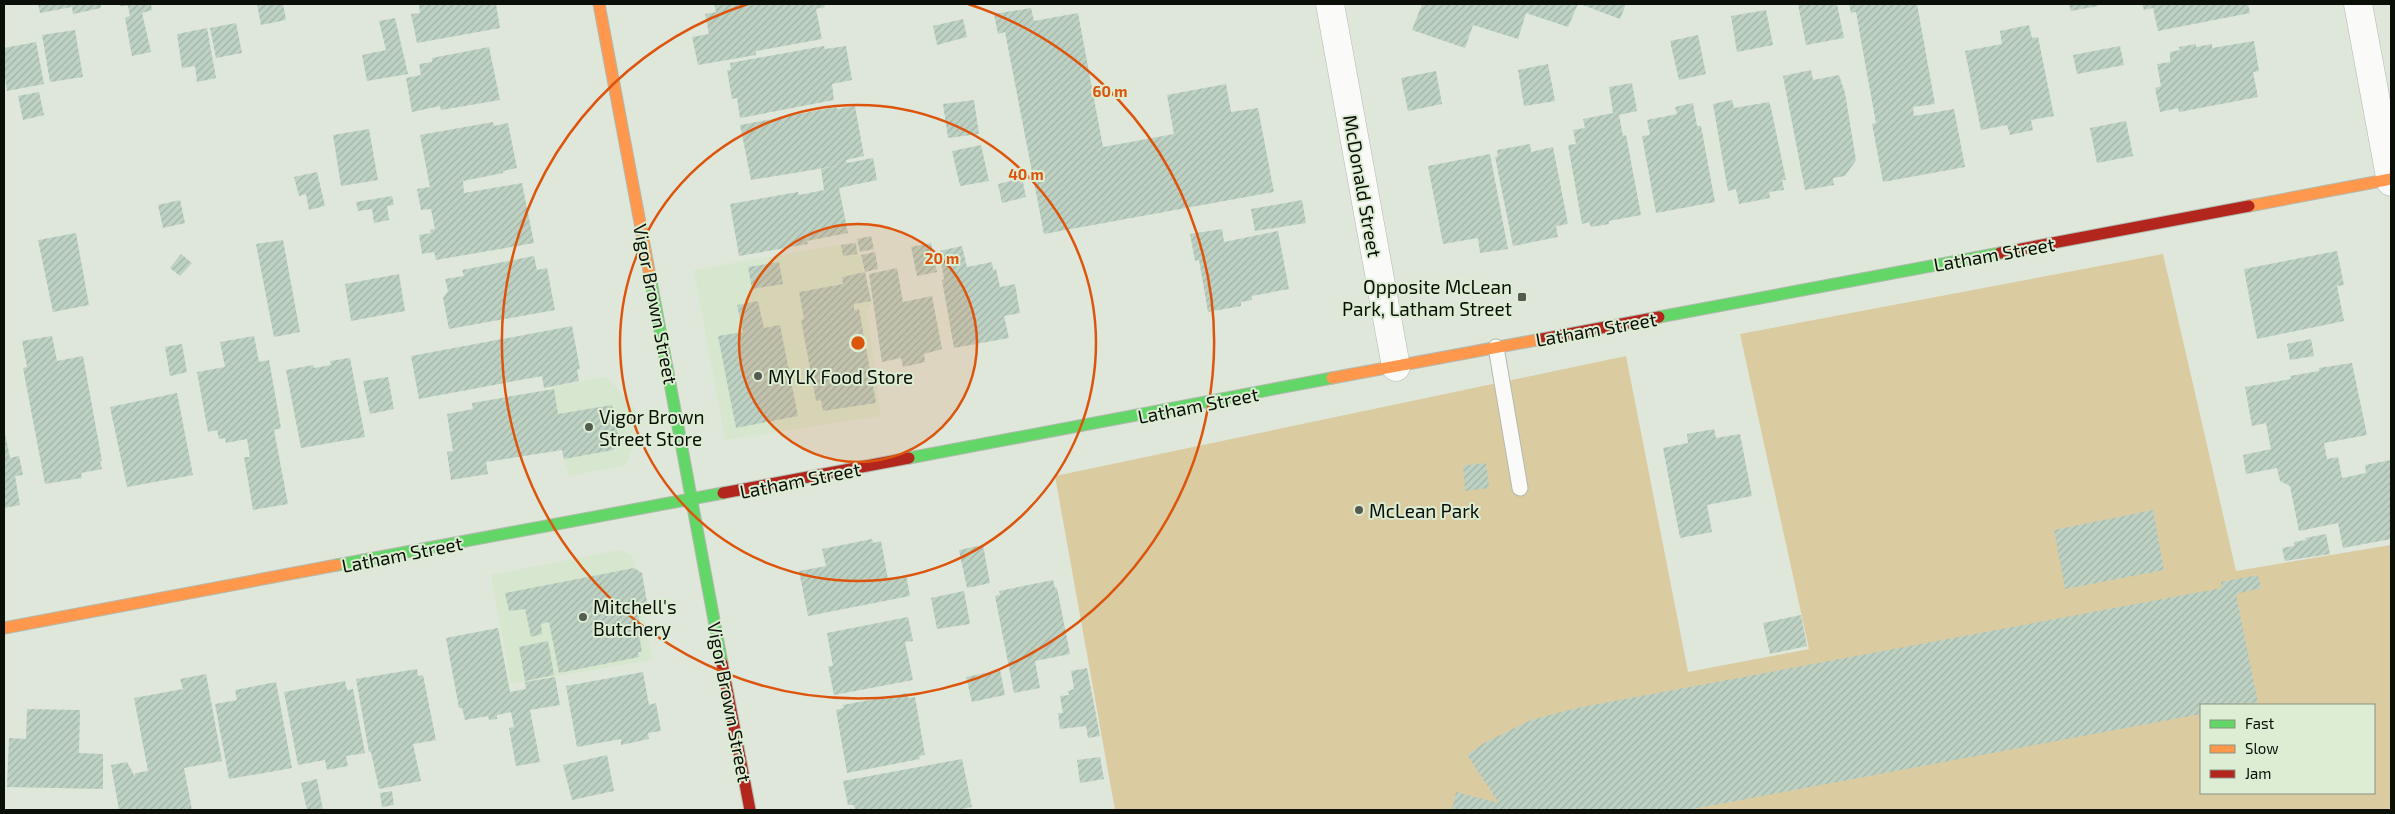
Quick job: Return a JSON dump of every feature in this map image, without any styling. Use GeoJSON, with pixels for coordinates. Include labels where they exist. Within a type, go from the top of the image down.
{"type":"FeatureCollection","features":[{"type":"Feature","properties":{"kind":"main road","name":"Vigor Brown Street"},"geometry":{"type":"LineString","coordinates":[[599,4],[750,810]]}},
{"type":"Feature","properties":{"kind":"main road","name":"Latham Street"},"geometry":{"type":"LineString","coordinates":[[4,628],[2391,180]]}},
{"type":"Feature","properties":{"kind":"street","name":"McDonald Street"},"geometry":{"type":"LineString","coordinates":[[1330,4],[1396,367]]}},
{"type":"Feature","properties":{"kind":"street"},"geometry":{"type":"LineString","coordinates":[[2358,4],[2391,180]]}},
{"type":"Feature","properties":{"kind":"lane"},"geometry":{"type":"LineString","coordinates":[[1496,347],[1520,488]]}},
{"type":"Feature","properties":{"kind":"shaded area"},"geometry":{"type":"Polygon","coordinates":[[[856,242],[872,302],[867,312],[881,416],[725,440],[694,270],[856,242]]]}},
{"type":"Feature","properties":{"kind":"shaded area","name":"McLean Park"},"geometry":{"type":"Polygon","coordinates":[[[2163,254],[2236,571],[2391,545],[2391,810],[1115,810],[1055,476],[1626,356],[1688,672],[1809,649],[1740,334],[2163,254]]]}},
{"type":"Feature","properties":{"kind":"shaded area"},"geometry":{"type":"Polygon","coordinates":[[[607,377],[643,418],[626,465],[569,476],[564,459],[553,387],[607,377]]]}},
{"type":"Feature","properties":{"kind":"shaded area"},"geometry":{"type":"Polygon","coordinates":[[[619,550],[632,555],[652,660],[511,684],[491,575],[619,550]]]}},
{"type":"Feature","properties":{"kind":"building"},"geometry":{"type":"Polygon","coordinates":[[[38,4],[101,4],[101,8],[73,14],[72,7],[40,13],[38,4]]]}},
{"type":"Feature","properties":{"kind":"building"},"geometry":{"type":"Polygon","coordinates":[[[119,4],[151,4],[152,10],[142,13],[151,52],[132,56],[125,18],[130,16],[128,6],[120,6],[119,4]]]}},
{"type":"Feature","properties":{"kind":"building"},"geometry":{"type":"Polygon","coordinates":[[[257,4],[283,4],[286,20],[261,25],[257,4]]]}},
{"type":"Feature","properties":{"kind":"building"},"geometry":{"type":"Polygon","coordinates":[[[419,4],[496,4],[500,28],[417,43],[411,14],[420,13],[419,4]]]}},
{"type":"Feature","properties":{"kind":"building"},"geometry":{"type":"Polygon","coordinates":[[[714,4],[824,4],[825,7],[816,9],[822,39],[756,51],[756,55],[698,65],[692,37],[709,34],[705,14],[716,12],[714,4]]]}},
{"type":"Feature","properties":{"kind":"building"},"geometry":{"type":"Polygon","coordinates":[[[1422,4],[1578,4],[1568,27],[1526,13],[1518,39],[1473,25],[1465,48],[1412,30],[1422,4]]]}},
{"type":"Feature","properties":{"kind":"building"},"geometry":{"type":"Polygon","coordinates":[[[1580,4],[1626,4],[1620,19],[1580,4]]]}},
{"type":"Feature","properties":{"kind":"building"},"geometry":{"type":"Polygon","coordinates":[[[1798,4],[1837,4],[1844,38],[1806,45],[1798,4]]]}},
{"type":"Feature","properties":{"kind":"building"},"geometry":{"type":"Polygon","coordinates":[[[1849,4],[1917,4],[1935,104],[1913,107],[1914,116],[1954,109],[1965,167],[1883,182],[1872,124],[1876,123],[1856,12],[1851,13],[1849,4]]]}},
{"type":"Feature","properties":{"kind":"building"},"geometry":{"type":"Polygon","coordinates":[[[2069,4],[2097,4],[2098,6],[2071,11],[2069,4]]]}},
{"type":"Feature","properties":{"kind":"building"},"geometry":{"type":"Polygon","coordinates":[[[2142,4],[2248,4],[2250,13],[2158,31],[2153,8],[2144,10],[2142,4]]]}},
{"type":"Feature","properties":{"kind":"building"},"geometry":{"type":"Polygon","coordinates":[[[1031,8],[1034,21],[1078,13],[1103,147],[1174,134],[1167,95],[1226,84],[1231,112],[1258,108],[1274,192],[1044,234],[1005,32],[998,34],[994,14],[1031,8]]]}},
{"type":"Feature","properties":{"kind":"building"},"geometry":{"type":"Polygon","coordinates":[[[1766,10],[1773,45],[1737,52],[1731,16],[1766,10]]]}},
{"type":"Feature","properties":{"kind":"building"},"geometry":{"type":"Polygon","coordinates":[[[395,18],[408,74],[367,81],[362,55],[386,50],[379,21],[395,18]]]}},
{"type":"Feature","properties":{"kind":"building"},"geometry":{"type":"Polygon","coordinates":[[[963,19],[967,37],[937,45],[933,26],[963,19]]]}},
{"type":"Feature","properties":{"kind":"building"},"geometry":{"type":"Polygon","coordinates":[[[236,23],[242,53],[216,58],[210,28],[236,23]]]}},
{"type":"Feature","properties":{"kind":"building"},"geometry":{"type":"Polygon","coordinates":[[[2029,25],[2032,38],[2038,37],[2054,116],[2031,120],[2033,130],[2010,135],[2007,125],[1981,130],[1965,51],[2002,44],[2000,31],[2029,25]]]}},
{"type":"Feature","properties":{"kind":"building"},"geometry":{"type":"Polygon","coordinates":[[[207,28],[216,78],[197,82],[195,66],[182,68],[177,34],[207,28]]]}},
{"type":"Feature","properties":{"kind":"building"},"geometry":{"type":"Polygon","coordinates":[[[75,30],[83,77],[50,82],[42,35],[75,30]]]}},
{"type":"Feature","properties":{"kind":"building"},"geometry":{"type":"Polygon","coordinates":[[[1698,35],[1706,74],[1679,80],[1670,41],[1698,35]]]}},
{"type":"Feature","properties":{"kind":"building"},"geometry":{"type":"Polygon","coordinates":[[[2254,41],[2259,71],[2253,72],[2258,97],[2179,112],[2178,108],[2160,112],[2155,88],[2161,86],[2157,64],[2170,62],[2170,52],[2180,50],[2179,47],[2196,44],[2196,47],[2212,44],[2212,48],[2254,41]]]}},
{"type":"Feature","properties":{"kind":"building"},"geometry":{"type":"Polygon","coordinates":[[[36,42],[44,84],[7,91],[4,72],[4,48],[36,42]]]}},
{"type":"Feature","properties":{"kind":"building"},"geometry":{"type":"Polygon","coordinates":[[[824,46],[825,49],[846,46],[852,80],[832,84],[834,100],[740,118],[737,98],[732,99],[727,70],[731,70],[730,63],[824,46]]]}},
{"type":"Feature","properties":{"kind":"building"},"geometry":{"type":"Polygon","coordinates":[[[2120,46],[2124,65],[2077,74],[2073,55],[2120,46]]]}},
{"type":"Feature","properties":{"kind":"building"},"geometry":{"type":"Polygon","coordinates":[[[489,47],[500,100],[441,110],[440,106],[412,112],[406,78],[421,75],[419,64],[432,62],[432,58],[489,47]]]}},
{"type":"Feature","properties":{"kind":"building"},"geometry":{"type":"Polygon","coordinates":[[[1548,64],[1555,101],[1524,106],[1518,70],[1548,64]]]}},
{"type":"Feature","properties":{"kind":"building"},"geometry":{"type":"Polygon","coordinates":[[[1811,70],[1813,80],[1839,75],[1845,93],[1856,160],[1845,176],[1833,178],[1834,185],[1805,190],[1783,76],[1811,70]]]}},
{"type":"Feature","properties":{"kind":"building"},"geometry":{"type":"Polygon","coordinates":[[[1436,71],[1442,104],[1408,111],[1401,78],[1436,71]]]}},
{"type":"Feature","properties":{"kind":"building"},"geometry":{"type":"Polygon","coordinates":[[[1632,83],[1637,111],[1619,115],[1623,136],[1626,135],[1641,215],[1609,221],[1609,224],[1591,227],[1589,222],[1582,224],[1568,145],[1576,144],[1573,130],[1585,128],[1583,119],[1613,113],[1609,87],[1632,83]]]}},
{"type":"Feature","properties":{"kind":"building"},"geometry":{"type":"Polygon","coordinates":[[[39,92],[44,115],[23,120],[18,96],[39,92]]]}},
{"type":"Feature","properties":{"kind":"building"},"geometry":{"type":"Polygon","coordinates":[[[974,100],[979,134],[948,138],[943,104],[974,100]]]}},
{"type":"Feature","properties":{"kind":"building"},"geometry":{"type":"Polygon","coordinates":[[[1732,100],[1734,108],[1769,102],[1786,180],[1782,180],[1784,190],[1769,192],[1770,198],[1739,204],[1736,189],[1728,191],[1713,104],[1732,100]]]}},
{"type":"Feature","properties":{"kind":"building"},"geometry":{"type":"Polygon","coordinates":[[[1693,103],[1697,126],[1701,126],[1715,202],[1656,213],[1642,136],[1650,135],[1647,120],[1677,114],[1675,107],[1693,103]]]}},
{"type":"Feature","properties":{"kind":"building"},"geometry":{"type":"Polygon","coordinates":[[[855,106],[864,156],[846,160],[847,163],[873,158],[877,180],[839,188],[848,233],[807,241],[808,244],[739,256],[730,204],[798,192],[799,195],[824,190],[821,169],[836,166],[751,180],[740,125],[836,107],[837,109],[855,106]]]}},
{"type":"Feature","properties":{"kind":"building"},"geometry":{"type":"Polygon","coordinates":[[[2126,121],[2133,156],[2097,163],[2090,128],[2126,121]]]}},
{"type":"Feature","properties":{"kind":"building"},"geometry":{"type":"Polygon","coordinates":[[[493,122],[494,126],[508,123],[517,168],[503,171],[503,173],[463,181],[464,193],[522,183],[534,243],[436,260],[434,252],[422,254],[419,235],[431,233],[430,230],[435,229],[431,209],[421,210],[417,189],[430,187],[420,135],[493,122]]]}},
{"type":"Feature","properties":{"kind":"building"},"geometry":{"type":"Polygon","coordinates":[[[369,129],[378,180],[341,186],[333,135],[369,129]]]}},
{"type":"Feature","properties":{"kind":"building"},"geometry":{"type":"Polygon","coordinates":[[[1530,144],[1531,152],[1553,147],[1568,224],[1556,226],[1558,237],[1513,246],[1495,157],[1498,156],[1497,150],[1530,144]]]}},
{"type":"Feature","properties":{"kind":"building"},"geometry":{"type":"Polygon","coordinates":[[[981,145],[989,181],[960,186],[952,151],[981,145]]]}},
{"type":"Feature","properties":{"kind":"building"},"geometry":{"type":"Polygon","coordinates":[[[1490,154],[1508,249],[1480,253],[1478,238],[1443,244],[1428,166],[1490,154]]]}},
{"type":"Feature","properties":{"kind":"building"},"geometry":{"type":"Polygon","coordinates":[[[317,172],[325,206],[309,210],[306,194],[299,196],[294,177],[317,172]]]}},
{"type":"Feature","properties":{"kind":"building"},"geometry":{"type":"Polygon","coordinates":[[[1022,178],[1026,197],[1002,203],[998,184],[1022,178]]]}},
{"type":"Feature","properties":{"kind":"building"},"geometry":{"type":"Polygon","coordinates":[[[392,196],[394,205],[387,206],[389,220],[374,223],[372,209],[358,211],[356,202],[392,196]]]}},
{"type":"Feature","properties":{"kind":"building"},"geometry":{"type":"Polygon","coordinates":[[[180,200],[185,223],[163,228],[158,205],[180,200]]]}},
{"type":"Feature","properties":{"kind":"building"},"geometry":{"type":"Polygon","coordinates":[[[1302,200],[1306,223],[1255,231],[1251,209],[1302,200]]]}},
{"type":"Feature","properties":{"kind":"building"},"geometry":{"type":"Polygon","coordinates":[[[1222,229],[1224,242],[1278,231],[1289,289],[1252,296],[1252,300],[1241,302],[1241,306],[1208,312],[1199,260],[1195,261],[1190,234],[1222,229]]]}},
{"type":"Feature","properties":{"kind":"building"},"geometry":{"type":"Polygon","coordinates":[[[76,233],[89,305],[53,312],[38,240],[76,233]]]}},
{"type":"Feature","properties":{"kind":"building"},"geometry":{"type":"Polygon","coordinates":[[[871,236],[874,249],[860,252],[857,239],[871,236]]]}},
{"type":"Feature","properties":{"kind":"building"},"geometry":{"type":"Polygon","coordinates":[[[283,240],[300,332],[274,337],[256,244],[283,240]]]}},
{"type":"Feature","properties":{"kind":"building"},"geometry":{"type":"Polygon","coordinates":[[[856,243],[857,254],[843,256],[841,245],[856,243]]]}},
{"type":"Feature","properties":{"kind":"building"},"geometry":{"type":"Polygon","coordinates":[[[931,243],[937,272],[917,276],[911,247],[931,243]]]}},
{"type":"Feature","properties":{"kind":"building"},"geometry":{"type":"Polygon","coordinates":[[[962,246],[967,267],[992,262],[993,270],[996,269],[1000,287],[1015,284],[1020,313],[1004,316],[1009,338],[954,348],[939,251],[962,246]]]}},
{"type":"Feature","properties":{"kind":"building"},"geometry":{"type":"Polygon","coordinates":[[[2337,251],[2344,285],[2337,286],[2344,321],[2257,339],[2244,269],[2337,251]]]}},
{"type":"Feature","properties":{"kind":"building"},"geometry":{"type":"Polygon","coordinates":[[[875,252],[878,269],[865,272],[861,255],[875,252]]]}},
{"type":"Feature","properties":{"kind":"building"},"geometry":{"type":"Polygon","coordinates":[[[181,254],[192,263],[180,276],[170,268],[181,254]]]}},
{"type":"Feature","properties":{"kind":"building"},"geometry":{"type":"Polygon","coordinates":[[[534,256],[537,270],[547,268],[555,310],[449,329],[443,298],[448,291],[445,279],[464,276],[462,270],[534,256]]]}},
{"type":"Feature","properties":{"kind":"building"},"geometry":{"type":"Polygon","coordinates":[[[779,262],[783,284],[752,289],[748,267],[779,262]]]}},
{"type":"Feature","properties":{"kind":"building"},"geometry":{"type":"Polygon","coordinates":[[[897,268],[903,302],[932,296],[942,349],[924,354],[925,362],[903,367],[901,358],[882,362],[869,274],[897,268]]]}},
{"type":"Feature","properties":{"kind":"building"},"geometry":{"type":"Polygon","coordinates":[[[865,272],[871,301],[854,304],[854,310],[859,309],[876,403],[823,411],[821,400],[816,401],[801,320],[804,319],[799,292],[843,284],[842,277],[865,272]]]}},
{"type":"Feature","properties":{"kind":"building"},"geometry":{"type":"Polygon","coordinates":[[[399,274],[405,311],[351,321],[345,284],[399,274]]]}},
{"type":"Feature","properties":{"kind":"building","name":"MYLK Food Store"},"geometry":{"type":"Polygon","coordinates":[[[758,301],[764,328],[780,325],[798,416],[736,428],[718,336],[743,332],[737,305],[758,301]]]}},
{"type":"Feature","properties":{"kind":"building"},"geometry":{"type":"Polygon","coordinates":[[[572,326],[580,369],[577,370],[579,381],[544,388],[542,376],[419,399],[411,356],[572,326]]]}},
{"type":"Feature","properties":{"kind":"building"},"geometry":{"type":"Polygon","coordinates":[[[52,336],[57,361],[83,356],[102,469],[81,473],[82,478],[45,484],[23,368],[27,367],[22,341],[52,336]]]}},
{"type":"Feature","properties":{"kind":"building"},"geometry":{"type":"Polygon","coordinates":[[[254,336],[259,362],[269,360],[281,428],[274,430],[288,504],[253,510],[244,457],[250,457],[247,439],[226,443],[225,438],[219,439],[217,430],[208,432],[197,372],[225,367],[220,342],[254,336]]]}},
{"type":"Feature","properties":{"kind":"building"},"geometry":{"type":"Polygon","coordinates":[[[2311,339],[2314,356],[2290,360],[2287,344],[2311,339]]]}},
{"type":"Feature","properties":{"kind":"building"},"geometry":{"type":"Polygon","coordinates":[[[182,344],[187,372],[170,376],[165,347],[182,344]]]}},
{"type":"Feature","properties":{"kind":"building"},"geometry":{"type":"Polygon","coordinates":[[[350,358],[365,437],[301,448],[286,370],[313,365],[314,368],[331,365],[330,361],[350,358]]]}},
{"type":"Feature","properties":{"kind":"building"},"geometry":{"type":"Polygon","coordinates":[[[2352,363],[2367,435],[2324,443],[2327,459],[2338,457],[2342,478],[2366,473],[2365,465],[2391,460],[2391,539],[2343,548],[2338,523],[2299,531],[2290,486],[2280,481],[2277,468],[2246,474],[2243,455],[2271,449],[2266,423],[2252,426],[2245,387],[2291,379],[2290,376],[2319,371],[2319,368],[2352,363]]]}},
{"type":"Feature","properties":{"kind":"building"},"geometry":{"type":"Polygon","coordinates":[[[388,377],[394,409],[370,414],[363,381],[388,377]]]}},
{"type":"Feature","properties":{"kind":"building"},"geometry":{"type":"Polygon","coordinates":[[[554,389],[558,414],[612,405],[619,440],[613,450],[564,459],[562,450],[486,462],[488,474],[451,480],[447,452],[453,451],[447,414],[473,409],[472,403],[554,389]]]}},
{"type":"Feature","properties":{"kind":"building"},"geometry":{"type":"Polygon","coordinates":[[[177,393],[193,475],[127,487],[110,407],[177,393]]]}},
{"type":"Feature","properties":{"kind":"building"},"geometry":{"type":"Polygon","coordinates":[[[4,428],[10,458],[19,456],[23,475],[15,476],[20,505],[4,508],[4,428]]]}},
{"type":"Feature","properties":{"kind":"building"},"geometry":{"type":"Polygon","coordinates":[[[1714,429],[1716,438],[1740,434],[1752,496],[1707,505],[1712,532],[1680,538],[1663,448],[1688,443],[1687,434],[1714,429]]]}},
{"type":"Feature","properties":{"kind":"building"},"geometry":{"type":"Polygon","coordinates":[[[1486,463],[1489,488],[1465,491],[1463,466],[1486,463]]]}},
{"type":"Feature","properties":{"kind":"building"},"geometry":{"type":"Polygon","coordinates":[[[2153,510],[2164,570],[2065,589],[2054,530],[2153,510]]]}},
{"type":"Feature","properties":{"kind":"building"},"geometry":{"type":"Polygon","coordinates":[[[2326,534],[2330,554],[2285,561],[2282,548],[2294,546],[2294,542],[2306,540],[2305,538],[2326,534]]]}},
{"type":"Feature","properties":{"kind":"building"},"geometry":{"type":"Polygon","coordinates":[[[872,539],[873,543],[881,541],[888,579],[906,575],[910,596],[808,616],[799,571],[826,566],[822,549],[872,539]]]}},
{"type":"Feature","properties":{"kind":"building"},"geometry":{"type":"Polygon","coordinates":[[[983,545],[990,583],[967,588],[959,550],[983,545]]]}},
{"type":"Feature","properties":{"kind":"building","name":"Mitchell's Butchery"},"geometry":{"type":"Polygon","coordinates":[[[634,568],[642,573],[647,602],[637,604],[642,652],[638,652],[639,657],[559,673],[549,622],[541,624],[542,634],[531,637],[525,609],[509,611],[505,593],[634,568]]]}},
{"type":"Feature","properties":{"kind":"building"},"geometry":{"type":"Polygon","coordinates":[[[2258,575],[2261,588],[2236,594],[2258,703],[2200,704],[2200,714],[1687,810],[1452,810],[1456,792],[1499,803],[1467,755],[1484,743],[1531,720],[1577,708],[2222,588],[2221,582],[2258,575]]]}},
{"type":"Feature","properties":{"kind":"building"},"geometry":{"type":"Polygon","coordinates":[[[1053,580],[1055,588],[1057,588],[1070,654],[1035,661],[1040,688],[1014,693],[995,596],[1000,595],[999,591],[1053,580]]]}},
{"type":"Feature","properties":{"kind":"building"},"geometry":{"type":"Polygon","coordinates":[[[964,591],[970,624],[937,629],[931,598],[964,591]]]}},
{"type":"Feature","properties":{"kind":"building"},"geometry":{"type":"Polygon","coordinates":[[[1801,615],[1807,646],[1770,654],[1763,623],[1801,615]]]}},
{"type":"Feature","properties":{"kind":"building"},"geometry":{"type":"Polygon","coordinates":[[[908,617],[913,641],[905,642],[913,680],[834,695],[828,666],[833,666],[827,633],[908,617]]]}},
{"type":"Feature","properties":{"kind":"building"},"geometry":{"type":"Polygon","coordinates":[[[498,628],[510,692],[526,689],[525,682],[555,677],[560,705],[530,710],[540,762],[516,766],[509,728],[514,727],[511,712],[497,715],[497,719],[489,720],[488,716],[465,720],[462,708],[459,708],[446,638],[498,628]]]}},
{"type":"Feature","properties":{"kind":"building"},"geometry":{"type":"Polygon","coordinates":[[[548,641],[554,675],[525,681],[519,647],[548,641]]]}},
{"type":"Feature","properties":{"kind":"building"},"geometry":{"type":"Polygon","coordinates":[[[1087,668],[1100,736],[1088,738],[1086,726],[1060,729],[1058,713],[1063,713],[1060,696],[1069,695],[1068,691],[1074,689],[1071,671],[1087,668]]]}},
{"type":"Feature","properties":{"kind":"building"},"geometry":{"type":"Polygon","coordinates":[[[417,669],[418,676],[423,675],[436,740],[413,744],[421,781],[379,789],[371,752],[369,752],[356,679],[417,669]]]}},
{"type":"Feature","properties":{"kind":"building"},"geometry":{"type":"Polygon","coordinates":[[[1000,670],[1005,695],[972,702],[966,677],[1000,670]]]}},
{"type":"Feature","properties":{"kind":"building"},"geometry":{"type":"Polygon","coordinates":[[[643,672],[649,705],[656,703],[661,731],[648,733],[649,739],[621,745],[621,739],[577,747],[566,686],[643,672]]]}},
{"type":"Feature","properties":{"kind":"building"},"geometry":{"type":"Polygon","coordinates":[[[206,674],[222,761],[184,768],[192,810],[119,810],[111,765],[127,762],[135,777],[135,773],[148,771],[134,698],[183,689],[180,679],[206,674]]]}},
{"type":"Feature","properties":{"kind":"building"},"geometry":{"type":"Polygon","coordinates":[[[345,681],[347,690],[353,689],[365,753],[346,756],[348,766],[327,770],[325,760],[298,765],[284,692],[345,681]]]}},
{"type":"Feature","properties":{"kind":"building"},"geometry":{"type":"Polygon","coordinates":[[[276,682],[292,768],[229,779],[215,704],[237,700],[235,690],[276,682]]]}},
{"type":"Feature","properties":{"kind":"building"},"geometry":{"type":"Polygon","coordinates":[[[907,693],[908,698],[915,697],[925,755],[919,756],[920,759],[847,773],[836,710],[844,708],[843,705],[907,693]]]}},
{"type":"Feature","properties":{"kind":"building"},"geometry":{"type":"Polygon","coordinates":[[[27,709],[80,710],[79,753],[103,754],[103,789],[7,787],[9,738],[26,739],[27,709]]]}},
{"type":"Feature","properties":{"kind":"building"},"geometry":{"type":"Polygon","coordinates":[[[607,755],[614,791],[572,800],[563,765],[607,755]]]}},
{"type":"Feature","properties":{"kind":"building"},"geometry":{"type":"Polygon","coordinates":[[[1100,757],[1104,779],[1080,783],[1077,760],[1100,757]]]}},
{"type":"Feature","properties":{"kind":"building"},"geometry":{"type":"Polygon","coordinates":[[[962,759],[972,807],[956,810],[855,810],[854,805],[848,805],[843,781],[962,759]]]}},
{"type":"Feature","properties":{"kind":"building"},"geometry":{"type":"Polygon","coordinates":[[[317,779],[323,810],[307,810],[301,783],[317,779]]]}},
{"type":"Feature","properties":{"kind":"building"},"geometry":{"type":"Polygon","coordinates":[[[392,791],[394,805],[382,807],[380,793],[392,791]]]}},
{"type":"Feature","properties":{"kind":"traffic: fast"},"geometry":{"type":"LineString","coordinates":[[1659,317],[2000,253]]}},
{"type":"Feature","properties":{"kind":"traffic: fast"},"geometry":{"type":"LineString","coordinates":[[650,276],[722,663]]}},
{"type":"Feature","properties":{"kind":"traffic: fast"},"geometry":{"type":"LineString","coordinates":[[909,458],[1332,378]]}},
{"type":"Feature","properties":{"kind":"traffic: fast"},"geometry":{"type":"LineString","coordinates":[[337,565],[723,493]]}},
{"type":"Feature","properties":{"kind":"traffic: slow"},"geometry":{"type":"LineString","coordinates":[[599,4],[650,276]]}},
{"type":"Feature","properties":{"kind":"traffic: slow"},"geometry":{"type":"LineString","coordinates":[[2249,206],[2391,179]]}},
{"type":"Feature","properties":{"kind":"traffic: slow"},"geometry":{"type":"LineString","coordinates":[[1332,378],[1542,339]]}},
{"type":"Feature","properties":{"kind":"traffic: slow"},"geometry":{"type":"LineString","coordinates":[[4,628],[337,565]]}},
{"type":"Feature","properties":{"kind":"traffic: jam"},"geometry":{"type":"LineString","coordinates":[[2000,253],[2249,206]]}},
{"type":"Feature","properties":{"kind":"traffic: jam"},"geometry":{"type":"LineString","coordinates":[[1542,339],[1659,317]]}},
{"type":"Feature","properties":{"kind":"traffic: jam"},"geometry":{"type":"LineString","coordinates":[[723,493],[909,458]]}},
{"type":"Feature","properties":{"kind":"traffic: jam"},"geometry":{"type":"LineString","coordinates":[[722,663],[750,810]]}},
{"type":"Feature","properties":{"kind":"place","name":"Opposite McLean Park, Latham Street"},"geometry":{"type":"Point","coordinates":[1522,297]}},
{"type":"Feature","properties":{"kind":"place","name":"MYLK Food Store"},"geometry":{"type":"Point","coordinates":[758,376]}},
{"type":"Feature","properties":{"kind":"place","name":"Vigor Brown Street Store"},"geometry":{"type":"Point","coordinates":[589,427]}},
{"type":"Feature","properties":{"kind":"place","name":"McLean Park"},"geometry":{"type":"Point","coordinates":[1359,510]}},
{"type":"Feature","properties":{"kind":"place","name":"Mitchell's Butchery"},"geometry":{"type":"Point","coordinates":[583,617]}}]}
